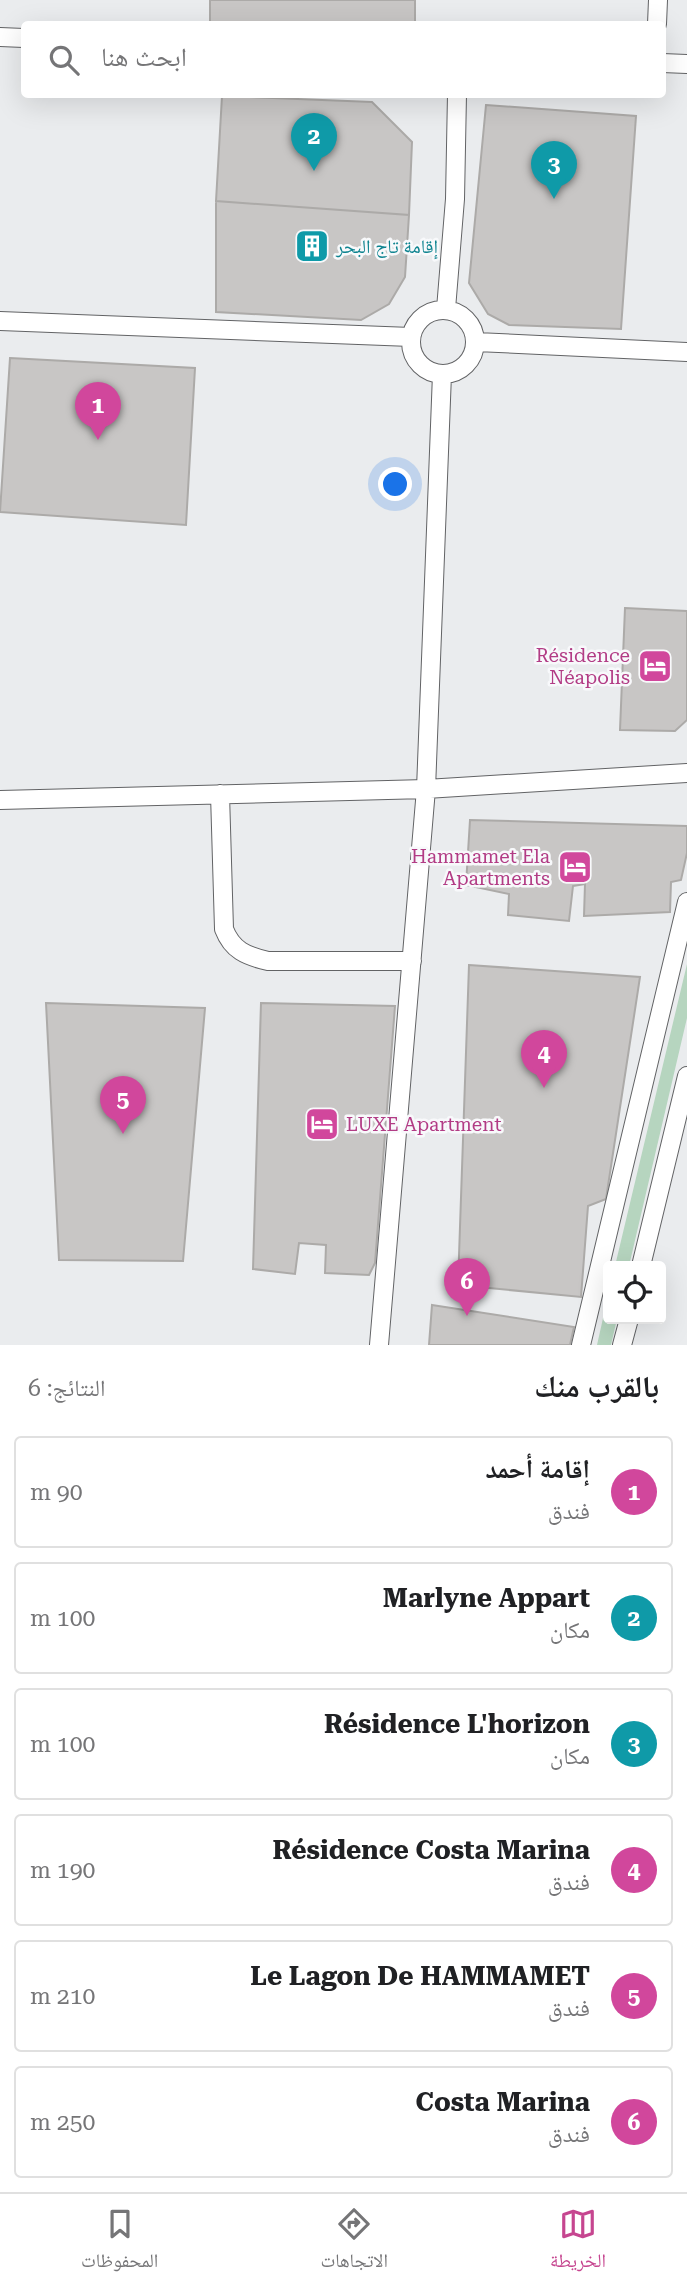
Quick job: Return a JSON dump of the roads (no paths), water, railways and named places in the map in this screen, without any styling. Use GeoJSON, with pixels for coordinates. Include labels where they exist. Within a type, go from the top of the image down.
{"type":"FeatureCollection","features":[{"type":"Feature","properties":{"kind":"street"},"geometry":{"type":"LineString","coordinates":[[657,0],[657,21]]}},
{"type":"Feature","properties":{"kind":"street"},"geometry":{"type":"LineString","coordinates":[[0,37],[21,38]]}},
{"type":"Feature","properties":{"kind":"street"},"geometry":{"type":"LineString","coordinates":[[666,63],[687,64]]}},
{"type":"Feature","properties":{"kind":"street"},"geometry":{"type":"LineString","coordinates":[[446,309],[454,198],[457,98]]}},
{"type":"Feature","properties":{"kind":"street"},"geometry":{"type":"LineString","coordinates":[[446,309],[459,314],[469,323],[476,342],[473,355],[466,365],[455,372],[442,374],[429,371],[418,363],[412,351],[411,337],[416,324],[426,314],[446,309]]}},
{"type":"Feature","properties":{"kind":"street"},"geometry":{"type":"LineString","coordinates":[[0,321],[411,337]]}},
{"type":"Feature","properties":{"kind":"street"},"geometry":{"type":"LineString","coordinates":[[476,342],[687,352]]}},
{"type":"Feature","properties":{"kind":"street"},"geometry":{"type":"LineString","coordinates":[[379,1345],[426,789],[442,374]]}},
{"type":"Feature","properties":{"kind":"street"},"geometry":{"type":"LineString","coordinates":[[0,800],[426,789],[687,773]]}},
{"type":"Feature","properties":{"kind":"street"},"geometry":{"type":"LineString","coordinates":[[220,794],[224,929],[229,941],[238,950],[268,961],[412,961]]}},
{"type":"Feature","properties":{"kind":"street"},"geometry":{"type":"LineString","coordinates":[[581,1345],[687,902]]}},
{"type":"Feature","properties":{"kind":"street"},"geometry":{"type":"LineString","coordinates":[[642,1261],[687,1076]]}},
{"type":"Feature","properties":{"kind":"street"},"geometry":{"type":"LineString","coordinates":[[622,1345],[628,1324]]}},
{"type":"Feature","properties":{"kind":"place","name":"Marlyne Appart"},"geometry":{"type":"Point","coordinates":[314,171]}},
{"type":"Feature","properties":{"kind":"place","name":"Résidence L'horizon"},"geometry":{"type":"Point","coordinates":[554,199]}},
{"type":"Feature","properties":{"kind":"place","name":"إقامة تاج البحر"},"geometry":{"type":"Point","coordinates":[312,246]}},
{"type":"Feature","properties":{"kind":"place","name":"إقامة أحمد"},"geometry":{"type":"Point","coordinates":[98,440]}},
{"type":"Feature","properties":{"kind":"place","name":"Résidence Néapolis"},"geometry":{"type":"Point","coordinates":[655,666]}},
{"type":"Feature","properties":{"kind":"place","name":"Hammamet Ela Apartments"},"geometry":{"type":"Point","coordinates":[575,867]}},
{"type":"Feature","properties":{"kind":"place","name":"Résidence Costa Marina"},"geometry":{"type":"Point","coordinates":[544,1088]}},
{"type":"Feature","properties":{"kind":"place","name":"LUXE Apartment"},"geometry":{"type":"Point","coordinates":[322,1124]}},
{"type":"Feature","properties":{"kind":"place","name":"Le Lagon De HAMMAMET"},"geometry":{"type":"Point","coordinates":[123,1134]}},
{"type":"Feature","properties":{"kind":"place","name":"Costa Marina"},"geometry":{"type":"Point","coordinates":[467,1316]}}]}
